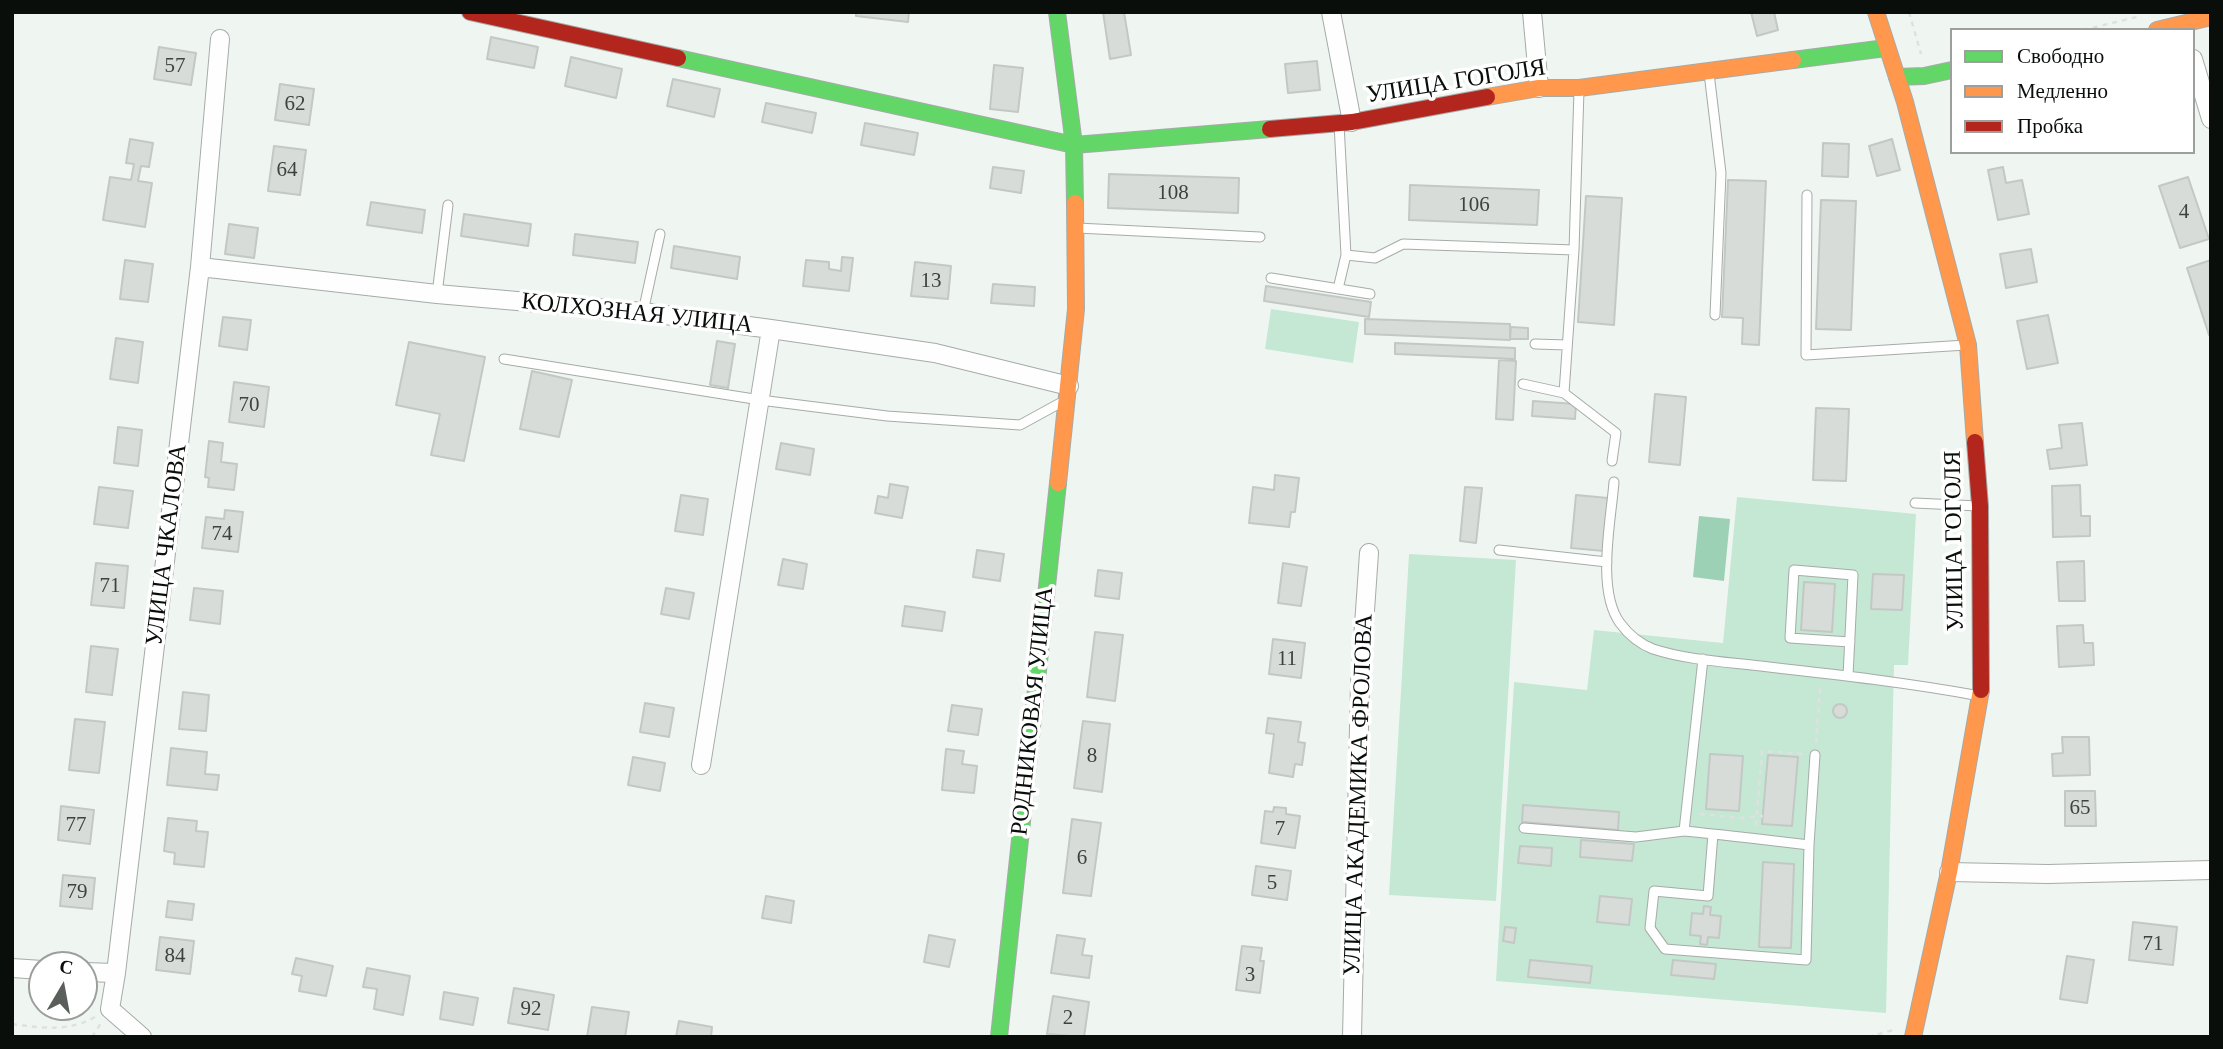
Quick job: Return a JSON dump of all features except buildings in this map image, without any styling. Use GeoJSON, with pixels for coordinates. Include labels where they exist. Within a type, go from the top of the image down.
{"type":"FeatureCollection","features":[{"type":"Feature","properties":{"kind":"street"},"geometry":{"type":"LineString","coordinates":[[470,12],[1074,145],[1057,12]]}},
{"type":"Feature","properties":{"kind":"street"},"geometry":{"type":"LineString","coordinates":[[1331,12],[1345,122]]}},
{"type":"Feature","properties":{"kind":"street"},"geometry":{"type":"LineString","coordinates":[[1532,12],[1539,88]]}},
{"type":"Feature","properties":{"kind":"street","name":"УЛИЦА ГОГОЛЯ"},"geometry":{"type":"LineString","coordinates":[[1876,12],[1897,78],[1968,345],[1980,506],[1981,696],[1950,872],[1913,1037]]}},
{"type":"Feature","properties":{"kind":"street"},"geometry":{"type":"LineString","coordinates":[[2163,28],[2211,17]]}},
{"type":"Feature","properties":{"kind":"street","name":"УЛИЦА ЧКАЛОВА"},"geometry":{"type":"LineString","coordinates":[[110,1009],[200,267],[220,39]]}},
{"type":"Feature","properties":{"kind":"street","name":"УЛИЦА ГОГОЛЯ"},"geometry":{"type":"LineString","coordinates":[[1074,145],[1345,122],[1539,88],[1579,88],[1886,48]]}},
{"type":"Feature","properties":{"kind":"street"},"geometry":{"type":"LineString","coordinates":[[2195,66],[2211,119]]}},
{"type":"Feature","properties":{"kind":"street"},"geometry":{"type":"LineString","coordinates":[[1897,78],[1950,70]]}},
{"type":"Feature","properties":{"kind":"street","name":"РОДНИКОВАЯ УЛИЦА"},"geometry":{"type":"LineString","coordinates":[[999,1037],[1076,309],[1074,145]]}},
{"type":"Feature","properties":{"kind":"street","name":"КОЛХОЗНАЯ УЛИЦА"},"geometry":{"type":"LineString","coordinates":[[200,267],[437,294],[643,312],[771,329],[935,353],[1068,393]]}},
{"type":"Feature","properties":{"kind":"street"},"geometry":{"type":"LineString","coordinates":[[701,765],[771,329]]}},
{"type":"Feature","properties":{"kind":"street","name":"УЛИЦА АКАДЕМИКА ФРОЛОВА"},"geometry":{"type":"LineString","coordinates":[[1352,1037],[1360,683],[1369,553]]}},
{"type":"Feature","properties":{"kind":"street"},"geometry":{"type":"LineString","coordinates":[[1950,872],[2048,874],[2211,870]]}},
{"type":"Feature","properties":{"kind":"street"},"geometry":{"type":"LineString","coordinates":[[98,972],[116,972]]}},
{"type":"Feature","properties":{"kind":"street"},"geometry":{"type":"LineString","coordinates":[[110,1009],[142,1037]]}},
{"type":"Feature","properties":{"kind":"lane"},"geometry":{"type":"LineString","coordinates":[[1709,71],[1721,173],[1715,315]]}},
{"type":"Feature","properties":{"kind":"lane"},"geometry":{"type":"LineString","coordinates":[[1564,393],[1574,250],[1579,88]]}},
{"type":"Feature","properties":{"kind":"lane"},"geometry":{"type":"LineString","coordinates":[[1338,289],[1346,254],[1345,122]]}},
{"type":"Feature","properties":{"kind":"lane"},"geometry":{"type":"LineString","coordinates":[[1807,195],[1807,355],[1968,345]]}},
{"type":"Feature","properties":{"kind":"lane"},"geometry":{"type":"LineString","coordinates":[[437,294],[448,205]]}},
{"type":"Feature","properties":{"kind":"lane"},"geometry":{"type":"LineString","coordinates":[[1076,228],[1260,237]]}},
{"type":"Feature","properties":{"kind":"lane"},"geometry":{"type":"LineString","coordinates":[[643,312],[660,234]]}},
{"type":"Feature","properties":{"kind":"lane"},"geometry":{"type":"LineString","coordinates":[[1346,254],[1375,258],[1403,244],[1574,250]]}},
{"type":"Feature","properties":{"kind":"lane"},"geometry":{"type":"LineString","coordinates":[[1271,278],[1370,294]]}},
{"type":"Feature","properties":{"kind":"lane"},"geometry":{"type":"LineString","coordinates":[[1535,344],[1567,345]]}},
{"type":"Feature","properties":{"kind":"lane"},"geometry":{"type":"LineString","coordinates":[[504,359],[760,400],[887,416],[1020,425],[1068,393]]}},
{"type":"Feature","properties":{"kind":"lane"},"geometry":{"type":"LineString","coordinates":[[1523,384],[1564,393],[1616,433],[1612,461]]}},
{"type":"Feature","properties":{"kind":"lane"},"geometry":{"type":"LineString","coordinates":[[1614,482],[1607,562],[1611,604],[1619,622],[1633,638],[1651,648],[1703,659],[1894,681],[1981,696]]}},
{"type":"Feature","properties":{"kind":"lane"},"geometry":{"type":"LineString","coordinates":[[1915,503],[1980,506]]}},
{"type":"Feature","properties":{"kind":"lane"},"geometry":{"type":"LineString","coordinates":[[1499,550],[1607,562]]}},
{"type":"Feature","properties":{"kind":"lane"},"geometry":{"type":"LineString","coordinates":[[1848,676],[1850,642],[1853,575],[1794,570],[1790,638],[1850,642]]}},
{"type":"Feature","properties":{"kind":"lane"},"geometry":{"type":"LineString","coordinates":[[1684,831],[1703,659]]}},
{"type":"Feature","properties":{"kind":"lane"},"geometry":{"type":"LineString","coordinates":[[1713,834],[1708,896],[1654,891],[1650,929],[1665,949],[1806,961],[1815,755]]}},
{"type":"Feature","properties":{"kind":"lane"},"geometry":{"type":"LineString","coordinates":[[1524,828],[1636,837],[1684,831],[1809,845]]}},
{"type":"Feature","properties":{"kind":"path"},"geometry":{"type":"LineString","coordinates":[[1909,12],[1923,63]]}},
{"type":"Feature","properties":{"kind":"path"},"geometry":{"type":"LineString","coordinates":[[2091,28],[2146,15]]}},
{"type":"Feature","properties":{"kind":"path"},"geometry":{"type":"LineString","coordinates":[[1755,839],[1762,751],[1815,755],[1821,673]]}},
{"type":"Feature","properties":{"kind":"path"},"geometry":{"type":"LineString","coordinates":[[1686,813],[1740,818],[1763,816]]}},
{"type":"Feature","properties":{"kind":"path"},"geometry":{"type":"LineString","coordinates":[[12,1024],[52,1029],[81,1025],[110,1009]]}},
{"type":"Feature","properties":{"kind":"shaded area"},"geometry":{"type":"Polygon","coordinates":[[[1271,309],[1359,322],[1353,363],[1265,349],[1271,309]]]}},
{"type":"Feature","properties":{"kind":"shaded area"},"geometry":{"type":"Polygon","coordinates":[[[1737,497],[1916,514],[1908,665],[1894,665],[1886,1013],[1496,981],[1514,682],[1587,690],[1594,630],[1723,643],[1737,497]]]}},
{"type":"Feature","properties":{"kind":"shaded area"},"geometry":{"type":"Polygon","coordinates":[[[1699,516],[1730,519],[1724,581],[1693,577],[1699,516]]]}},
{"type":"Feature","properties":{"kind":"shaded area"},"geometry":{"type":"Polygon","coordinates":[[[1409,554],[1516,560],[1496,901],[1389,895],[1409,554]]]}},
{"type":"Feature","properties":{"kind":"traffic: fast"},"geometry":{"type":"LineString","coordinates":[[1057,12],[1074,145],[1075,203]]}},
{"type":"Feature","properties":{"kind":"traffic: fast"},"geometry":{"type":"LineString","coordinates":[[1793,60],[1886,48]]}},
{"type":"Feature","properties":{"kind":"traffic: fast"},"geometry":{"type":"LineString","coordinates":[[678,58],[1074,145],[1270,129]]}},
{"type":"Feature","properties":{"kind":"traffic: fast"},"geometry":{"type":"LineString","coordinates":[[1897,77],[1924,76],[1950,70]]}},
{"type":"Feature","properties":{"kind":"traffic: fast"},"geometry":{"type":"LineString","coordinates":[[999,1037],[1058,483]]}},
{"type":"Feature","properties":{"kind":"traffic: slow"},"geometry":{"type":"LineString","coordinates":[[1876,12],[1905,102],[1968,345],[1975,442]]}},
{"type":"Feature","properties":{"kind":"traffic: slow"},"geometry":{"type":"LineString","coordinates":[[2165,28],[2211,17]]}},
{"type":"Feature","properties":{"kind":"traffic: slow"},"geometry":{"type":"LineString","coordinates":[[1487,97],[1539,88],[1579,88],[1793,60]]}},
{"type":"Feature","properties":{"kind":"traffic: slow"},"geometry":{"type":"LineString","coordinates":[[1058,483],[1076,309],[1075,203]]}},
{"type":"Feature","properties":{"kind":"traffic: slow"},"geometry":{"type":"LineString","coordinates":[[1913,1037],[1949,872],[1981,690]]}},
{"type":"Feature","properties":{"kind":"traffic: jam"},"geometry":{"type":"LineString","coordinates":[[470,12],[678,58]]}},
{"type":"Feature","properties":{"kind":"traffic: jam"},"geometry":{"type":"LineString","coordinates":[[1270,129],[1352,122],[1487,97]]}},
{"type":"Feature","properties":{"kind":"traffic: jam"},"geometry":{"type":"LineString","coordinates":[[1975,442],[1980,506],[1981,690]]}}]}
